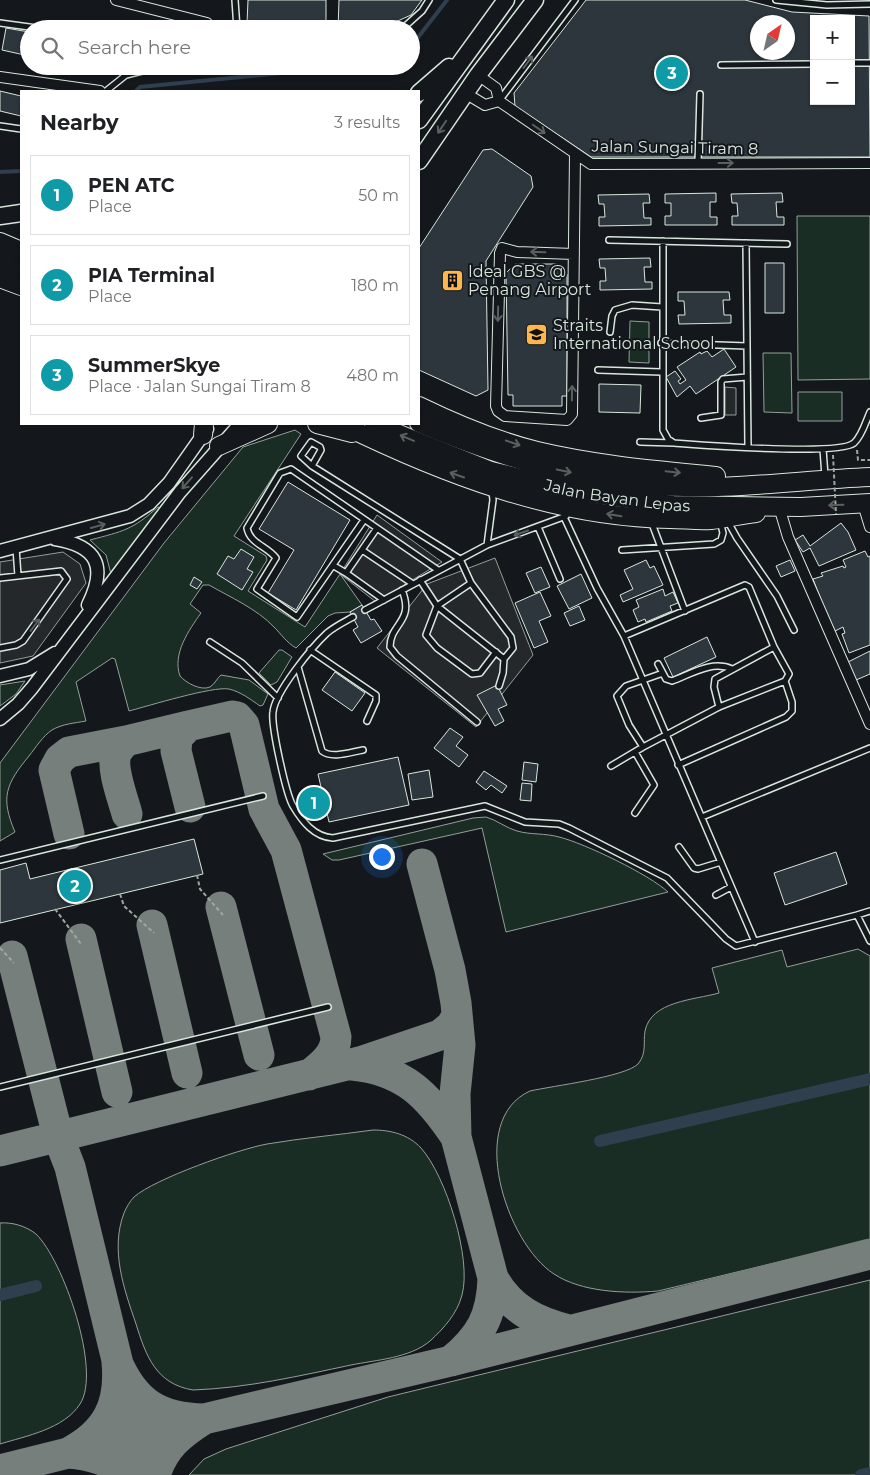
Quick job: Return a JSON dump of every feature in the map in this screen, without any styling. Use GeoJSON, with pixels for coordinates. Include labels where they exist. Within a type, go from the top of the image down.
{"type":"FeatureCollection","features":[{"type":"Feature","properties":{"kind":"highway"},"geometry":{"type":"LineString","coordinates":[[0,242],[20,251]]}},
{"type":"Feature","properties":{"kind":"highway"},"geometry":{"type":"LineString","coordinates":[[0,260],[20,269]]}},
{"type":"Feature","properties":{"kind":"highway"},"geometry":{"type":"LineString","coordinates":[[0,278],[20,286]]}},
{"type":"Feature","properties":{"kind":"highway"},"geometry":{"type":"LineString","coordinates":[[420,406],[454,423],[526,447],[573,458],[615,466],[781,482]]}},
{"type":"Feature","properties":{"kind":"highway","name":"Jalan Bayan Lepas"},"geometry":{"type":"LineString","coordinates":[[420,422],[488,451],[531,463],[649,485],[729,486],[870,477]]}},
{"type":"Feature","properties":{"kind":"highway"},"geometry":{"type":"LineString","coordinates":[[220,446],[266,425]]}},
{"type":"Feature","properties":{"kind":"highway"},"geometry":{"type":"LineString","coordinates":[[325,425],[371,430]]}},
{"type":"Feature","properties":{"kind":"highway"},"geometry":{"type":"LineString","coordinates":[[346,425],[371,430],[445,471],[491,487],[582,509],[650,518],[723,518],[801,507]]}},
{"type":"Feature","properties":{"kind":"highway","name":"Jalan Bayan Lepas"},"geometry":{"type":"LineString","coordinates":[[371,430],[528,481],[578,492],[673,504],[801,507],[867,504]]}},
{"type":"Feature","properties":{"kind":"main road"},"geometry":{"type":"LineString","coordinates":[[420,119],[506,0]]}},
{"type":"Feature","properties":{"kind":"main road"},"geometry":{"type":"LineString","coordinates":[[420,160],[478,74],[535,0]]}},
{"type":"Feature","properties":{"kind":"main road"},"geometry":{"type":"LineString","coordinates":[[420,92],[442,74],[484,31]]}},
{"type":"Feature","properties":{"kind":"main road"},"geometry":{"type":"LineString","coordinates":[[0,216],[20,214]]}},
{"type":"Feature","properties":{"kind":"street"},"geometry":{"type":"LineString","coordinates":[[116,0],[195,20]]}},
{"type":"Feature","properties":{"kind":"street","name":"Jalan Sungai Tiram 8"},"geometry":{"type":"LineString","coordinates":[[478,74],[496,88],[499,101],[591,164],[870,163]]}},
{"type":"Feature","properties":{"kind":"street"},"geometry":{"type":"LineString","coordinates":[[0,77],[93,90]]}},
{"type":"Feature","properties":{"kind":"street"},"geometry":{"type":"LineString","coordinates":[[465,93],[485,105],[499,101]]}},
{"type":"Feature","properties":{"kind":"street"},"geometry":{"type":"LineString","coordinates":[[574,254],[517,252],[502,248],[500,253],[496,406],[498,411],[505,416],[567,420],[572,414],[574,254],[575,154]]}},
{"type":"Feature","properties":{"kind":"street"},"geometry":{"type":"LineString","coordinates":[[0,719],[18,704],[40,678],[180,492],[239,425]]}},
{"type":"Feature","properties":{"kind":"street"},"geometry":{"type":"LineString","coordinates":[[0,551],[130,516],[149,504],[169,484],[206,428]]}},
{"type":"Feature","properties":{"kind":"street"},"geometry":{"type":"LineString","coordinates":[[867,504],[870,527]]}},
{"type":"Feature","properties":{"kind":"street"},"geometry":{"type":"LineString","coordinates":[[780,510],[788,537],[870,724]]}},
{"type":"Feature","properties":{"kind":"street"},"geometry":{"type":"LineString","coordinates":[[50,538],[71,541],[84,548],[94,558],[99,572],[98,583],[77,628]]}},
{"type":"Feature","properties":{"kind":"street"},"geometry":{"type":"LineString","coordinates":[[0,676],[29,669],[59,651]]}},
{"type":"Feature","properties":{"kind":"lane"},"geometry":{"type":"LineString","coordinates":[[235,0],[236,20]]}},
{"type":"Feature","properties":{"kind":"lane"},"geometry":{"type":"LineString","coordinates":[[413,20],[429,0]]}},
{"type":"Feature","properties":{"kind":"lane"},"geometry":{"type":"LineString","coordinates":[[499,101],[575,0]]}},
{"type":"Feature","properties":{"kind":"lane"},"geometry":{"type":"LineString","coordinates":[[776,0],[827,5],[870,4]]}},
{"type":"Feature","properties":{"kind":"lane"},"geometry":{"type":"LineString","coordinates":[[0,23],[20,26]]}},
{"type":"Feature","properties":{"kind":"lane"},"geometry":{"type":"LineString","coordinates":[[855,63],[870,63]]}},
{"type":"Feature","properties":{"kind":"lane"},"geometry":{"type":"LineString","coordinates":[[721,65],[810,64]]}},
{"type":"Feature","properties":{"kind":"lane"},"geometry":{"type":"LineString","coordinates":[[107,90],[126,75]]}},
{"type":"Feature","properties":{"kind":"lane"},"geometry":{"type":"LineString","coordinates":[[698,164],[700,94]]}},
{"type":"Feature","properties":{"kind":"lane"},"geometry":{"type":"LineString","coordinates":[[0,126],[20,129]]}},
{"type":"Feature","properties":{"kind":"lane"},"geometry":{"type":"LineString","coordinates":[[610,240],[786,244]]}},
{"type":"Feature","properties":{"kind":"lane"},"geometry":{"type":"LineString","coordinates":[[663,241],[661,343],[663,430],[668,440],[674,444]]}},
{"type":"Feature","properties":{"kind":"lane"},"geometry":{"type":"LineString","coordinates":[[746,243],[748,447]]}},
{"type":"Feature","properties":{"kind":"lane"},"geometry":{"type":"LineString","coordinates":[[610,332],[612,316],[615,310],[632,305],[662,307]]}},
{"type":"Feature","properties":{"kind":"lane"},"geometry":{"type":"LineString","coordinates":[[661,343],[747,346]]}},
{"type":"Feature","properties":{"kind":"lane"},"geometry":{"type":"LineString","coordinates":[[598,370],[661,372]]}},
{"type":"Feature","properties":{"kind":"lane"},"geometry":{"type":"LineString","coordinates":[[701,418],[721,415],[721,382],[723,379],[747,377]]}},
{"type":"Feature","properties":{"kind":"lane"},"geometry":{"type":"LineString","coordinates":[[640,442],[823,449],[853,444],[870,412]]}},
{"type":"Feature","properties":{"kind":"lane"},"geometry":{"type":"LineString","coordinates":[[312,466],[322,450],[311,442],[300,456],[312,466],[460,559],[471,583],[511,638],[513,648],[504,659],[503,673],[499,686]]}},
{"type":"Feature","properties":{"kind":"lane"},"geometry":{"type":"LineString","coordinates":[[823,449],[826,479]]}},
{"type":"Feature","properties":{"kind":"lane"},"geometry":{"type":"LineString","coordinates":[[364,520],[298,617],[257,589],[276,558],[254,541],[246,528],[280,473],[291,469],[438,570]]}},
{"type":"Feature","properties":{"kind":"lane"},"geometry":{"type":"LineString","coordinates":[[486,545],[493,500],[491,487]]}},
{"type":"Feature","properties":{"kind":"lane"},"geometry":{"type":"LineString","coordinates":[[365,610],[486,545],[582,509]]}},
{"type":"Feature","properties":{"kind":"lane"},"geometry":{"type":"LineString","coordinates":[[564,517],[598,588],[624,636],[641,681],[755,942]]}},
{"type":"Feature","properties":{"kind":"lane"},"geometry":{"type":"LineString","coordinates":[[650,518],[659,547],[685,611]]}},
{"type":"Feature","properties":{"kind":"lane"},"geometry":{"type":"LineString","coordinates":[[622,550],[718,542],[723,533],[723,518]]}},
{"type":"Feature","properties":{"kind":"lane"},"geometry":{"type":"LineString","coordinates":[[723,518],[777,596],[794,630]]}},
{"type":"Feature","properties":{"kind":"lane"},"geometry":{"type":"LineString","coordinates":[[538,527],[560,579]]}},
{"type":"Feature","properties":{"kind":"lane"},"geometry":{"type":"LineString","coordinates":[[346,573],[377,528]]}},
{"type":"Feature","properties":{"kind":"lane"},"geometry":{"type":"LineString","coordinates":[[16,548],[18,576]]}},
{"type":"Feature","properties":{"kind":"lane"},"geometry":{"type":"LineString","coordinates":[[362,550],[414,584]]}},
{"type":"Feature","properties":{"kind":"lane"},"geometry":{"type":"LineString","coordinates":[[334,566],[384,600]]}},
{"type":"Feature","properties":{"kind":"lane"},"geometry":{"type":"LineString","coordinates":[[0,578],[62,571],[67,580],[23,641],[16,645],[0,648]]}},
{"type":"Feature","properties":{"kind":"lane"},"geometry":{"type":"LineString","coordinates":[[420,580],[436,606],[504,659]]}},
{"type":"Feature","properties":{"kind":"lane"},"geometry":{"type":"LineString","coordinates":[[471,583],[436,606],[426,635],[436,648],[472,674],[480,673],[496,652]]}},
{"type":"Feature","properties":{"kind":"lane"},"geometry":{"type":"LineString","coordinates":[[611,766],[719,707],[785,680],[789,674],[774,647],[749,586],[745,585],[624,636]]}},
{"type":"Feature","properties":{"kind":"lane"},"geometry":{"type":"LineString","coordinates":[[402,590],[406,610],[405,617],[392,637],[390,647],[397,656],[476,722]]}},
{"type":"Feature","properties":{"kind":"lane"},"geometry":{"type":"LineString","coordinates":[[353,617],[328,632],[310,650],[278,698],[273,711],[274,730],[292,805],[312,831],[322,838],[333,838],[485,806],[525,822],[559,824],[667,878],[732,944],[740,946],[870,911]]}},
{"type":"Feature","properties":{"kind":"lane"},"geometry":{"type":"LineString","coordinates":[[210,642],[242,663],[278,698]]}},
{"type":"Feature","properties":{"kind":"lane"},"geometry":{"type":"LineString","coordinates":[[719,707],[714,687],[715,679],[774,647]]}},
{"type":"Feature","properties":{"kind":"lane"},"geometry":{"type":"LineString","coordinates":[[310,650],[376,695],[376,702],[367,721]]}},
{"type":"Feature","properties":{"kind":"lane"},"geometry":{"type":"LineString","coordinates":[[658,664],[666,679],[672,681],[710,666],[718,665],[732,669]]}},
{"type":"Feature","properties":{"kind":"lane"},"geometry":{"type":"LineString","coordinates":[[298,667],[322,751],[333,755],[363,750]]}},
{"type":"Feature","properties":{"kind":"lane"},"geometry":{"type":"LineString","coordinates":[[643,747],[629,725],[617,696],[626,686],[663,673]]}},
{"type":"Feature","properties":{"kind":"lane"},"geometry":{"type":"LineString","coordinates":[[678,764],[786,717],[792,711],[792,702],[785,680]]}},
{"type":"Feature","properties":{"kind":"lane"},"geometry":{"type":"LineString","coordinates":[[702,817],[870,748]]}},
{"type":"Feature","properties":{"kind":"lane"},"geometry":{"type":"LineString","coordinates":[[635,814],[654,785],[636,752]]}},
{"type":"Feature","properties":{"kind":"lane"},"geometry":{"type":"LineString","coordinates":[[0,860],[263,796]]}},
{"type":"Feature","properties":{"kind":"lane"},"geometry":{"type":"LineString","coordinates":[[679,847],[694,868],[698,869],[721,862]]}},
{"type":"Feature","properties":{"kind":"lane"},"geometry":{"type":"LineString","coordinates":[[716,895],[731,887]]}},
{"type":"Feature","properties":{"kind":"lane"},"geometry":{"type":"LineString","coordinates":[[857,915],[870,941]]}},
{"type":"Feature","properties":{"kind":"lane"},"geometry":{"type":"LineString","coordinates":[[0,1087],[328,1007]]}},
{"type":"Feature","properties":{"kind":"path"},"geometry":{"type":"LineString","coordinates":[[833,454],[836,514]]}},
{"type":"Feature","properties":{"kind":"path"},"geometry":{"type":"LineString","coordinates":[[858,454],[858,460],[870,460]]}},
{"type":"Feature","properties":{"kind":"path"},"geometry":{"type":"LineString","coordinates":[[196,875],[200,888],[223,915]]}},
{"type":"Feature","properties":{"kind":"path"},"geometry":{"type":"LineString","coordinates":[[120,894],[124,906],[154,933]]}},
{"type":"Feature","properties":{"kind":"path"},"geometry":{"type":"LineString","coordinates":[[55,910],[81,944]]}},
{"type":"Feature","properties":{"kind":"path"},"geometry":{"type":"LineString","coordinates":[[0,948],[14,963]]}},
{"type":"Feature","properties":{"kind":"green space"},"geometry":{"type":"Polygon","coordinates":[[[797,216],[870,216],[870,379],[798,380],[797,216]]]}},
{"type":"Feature","properties":{"kind":"green space"},"geometry":{"type":"Polygon","coordinates":[[[630,321],[649,322],[649,363],[629,362],[630,321]]]}},
{"type":"Feature","properties":{"kind":"green space"},"geometry":{"type":"Polygon","coordinates":[[[763,353],[791,353],[792,413],[764,412],[763,353]]]}},
{"type":"Feature","properties":{"kind":"green space"},"geometry":{"type":"Polygon","coordinates":[[[798,392],[842,392],[842,421],[798,421],[798,392]]]}},
{"type":"Feature","properties":{"kind":"green space"},"geometry":{"type":"Polygon","coordinates":[[[295,430],[301,434],[234,536],[266,556],[267,560],[248,591],[305,627],[340,574],[362,605],[350,612],[335,613],[328,616],[296,648],[252,609],[209,585],[203,585],[190,604],[201,613],[187,635],[180,651],[178,668],[180,676],[190,684],[202,688],[210,687],[221,675],[249,680],[268,694],[263,705],[260,706],[233,690],[221,689],[195,693],[129,711],[115,659],[112,658],[76,682],[86,721],[60,726],[49,732],[15,775],[8,791],[7,800],[10,820],[15,832],[0,841],[0,763],[164,543],[243,447],[295,430]]]}},
{"type":"Feature","properties":{"kind":"green space"},"geometry":{"type":"Polygon","coordinates":[[[158,507],[160,508],[111,574],[106,555],[90,540],[127,529],[141,521],[158,507]]]}},
{"type":"Feature","properties":{"kind":"green space"},"geometry":{"type":"Polygon","coordinates":[[[279,650],[292,657],[277,682],[271,685],[259,673],[279,650]]]}},
{"type":"Feature","properties":{"kind":"green space"},"geometry":{"type":"Polygon","coordinates":[[[25,681],[16,694],[0,706],[0,685],[25,681]]]}},
{"type":"Feature","properties":{"kind":"green space"},"geometry":{"type":"Polygon","coordinates":[[[486,817],[517,831],[570,840],[616,860],[647,877],[668,892],[506,932],[482,828],[339,860],[332,860],[323,854],[473,818],[486,817]]]}},
{"type":"Feature","properties":{"kind":"green space"},"geometry":{"type":"Polygon","coordinates":[[[858,949],[870,956],[870,1240],[658,1291],[645,1292],[618,1292],[577,1285],[554,1274],[537,1258],[521,1236],[508,1210],[500,1182],[497,1153],[500,1127],[511,1106],[530,1091],[604,1077],[631,1069],[641,1060],[644,1052],[645,1031],[649,1021],[656,1013],[675,1003],[719,993],[712,968],[782,950],[787,967],[858,949]]]}},
{"type":"Feature","properties":{"kind":"green space"},"geometry":{"type":"Polygon","coordinates":[[[373,1130],[405,1136],[416,1143],[430,1161],[448,1197],[460,1240],[464,1279],[460,1302],[445,1326],[422,1347],[403,1355],[273,1381],[193,1390],[180,1387],[161,1375],[154,1367],[144,1347],[127,1297],[120,1269],[118,1241],[120,1227],[125,1211],[134,1197],[177,1174],[218,1158],[254,1147],[373,1130]]]}},
{"type":"Feature","properties":{"kind":"green space"},"geometry":{"type":"Polygon","coordinates":[[[0,1223],[14,1224],[28,1229],[36,1234],[47,1247],[68,1291],[76,1316],[83,1343],[86,1388],[80,1404],[73,1413],[55,1426],[0,1444],[0,1223]]]}},
{"type":"Feature","properties":{"kind":"green space"},"geometry":{"type":"Polygon","coordinates":[[[870,1280],[870,1475],[189,1475],[204,1459],[226,1449],[388,1397],[870,1280]]]}},
{"type":"Feature","properties":{"kind":"shaded area"},"geometry":{"type":"Polygon","coordinates":[[[725,387],[736,388],[736,415],[725,415],[725,387]]]}},
{"type":"Feature","properties":{"kind":"shaded area"},"geometry":{"type":"Polygon","coordinates":[[[377,515],[442,562],[376,602],[340,574],[377,515]]]}},
{"type":"Feature","properties":{"kind":"shaded area"},"geometry":{"type":"Polygon","coordinates":[[[63,552],[80,564],[86,583],[33,656],[0,663],[0,562],[63,552]]]}},
{"type":"Feature","properties":{"kind":"shaded area"},"geometry":{"type":"Polygon","coordinates":[[[495,558],[533,655],[476,727],[377,648],[427,584],[495,558]]]}},
{"type":"Feature","properties":{"kind":"building"},"geometry":{"type":"Polygon","coordinates":[[[248,0],[326,0],[326,20],[247,20],[248,0]]]}},
{"type":"Feature","properties":{"kind":"building"},"geometry":{"type":"Polygon","coordinates":[[[339,0],[422,0],[411,15],[400,20],[338,20],[339,0]]]}},
{"type":"Feature","properties":{"kind":"building"},"geometry":{"type":"Polygon","coordinates":[[[586,0],[745,0],[792,12],[850,15],[810,15],[810,105],[855,105],[855,15],[869,16],[870,157],[591,157],[515,106],[514,93],[586,0]]]}},
{"type":"Feature","properties":{"kind":"building"},"geometry":{"type":"Polygon","coordinates":[[[6,28],[20,30],[20,54],[2,50],[6,28]]]}},
{"type":"Feature","properties":{"kind":"building"},"geometry":{"type":"Polygon","coordinates":[[[0,91],[20,96],[20,116],[0,111],[0,91]]]}},
{"type":"Feature","properties":{"kind":"building","name":"Ideal GBS @ Penang Airport"},"geometry":{"type":"Polygon","coordinates":[[[492,149],[531,176],[533,187],[486,261],[488,390],[476,396],[420,370],[420,246],[483,150],[492,149]]]}},
{"type":"Feature","properties":{"kind":"building"},"geometry":{"type":"Polygon","coordinates":[[[716,193],[716,202],[710,202],[710,217],[717,217],[717,225],[665,225],[665,216],[671,216],[671,203],[665,203],[665,194],[716,193]]]}},
{"type":"Feature","properties":{"kind":"building"},"geometry":{"type":"Polygon","coordinates":[[[782,193],[783,202],[776,202],[777,217],[784,217],[784,225],[732,225],[732,216],[738,216],[737,203],[732,203],[731,194],[782,193]]]}},
{"type":"Feature","properties":{"kind":"building"},"geometry":{"type":"Polygon","coordinates":[[[649,194],[650,203],[643,203],[644,218],[651,218],[651,225],[599,226],[599,217],[605,217],[604,204],[599,204],[598,195],[649,194]]]}},
{"type":"Feature","properties":{"kind":"building"},"geometry":{"type":"Polygon","coordinates":[[[650,258],[651,267],[644,267],[645,282],[652,282],[652,289],[600,290],[600,281],[606,281],[605,268],[600,268],[599,259],[650,258]]]}},
{"type":"Feature","properties":{"kind":"building"},"geometry":{"type":"Polygon","coordinates":[[[765,263],[784,263],[784,313],[765,313],[765,263]]]}},
{"type":"Feature","properties":{"kind":"building","name":"Straits International School"},"geometry":{"type":"Polygon","coordinates":[[[515,264],[557,264],[567,274],[567,396],[562,396],[562,406],[513,406],[513,395],[508,395],[506,273],[515,264]]]}},
{"type":"Feature","properties":{"kind":"building"},"geometry":{"type":"Polygon","coordinates":[[[678,292],[729,292],[730,300],[723,300],[724,315],[731,315],[731,323],[679,324],[678,315],[685,315],[684,301],[678,301],[678,292]]]}},
{"type":"Feature","properties":{"kind":"building"},"geometry":{"type":"Polygon","coordinates":[[[724,349],[736,367],[696,394],[690,386],[677,397],[666,377],[675,371],[681,379],[678,381],[680,384],[686,380],[677,367],[700,352],[701,354],[707,351],[712,357],[724,349]]]}},
{"type":"Feature","properties":{"kind":"building"},"geometry":{"type":"Polygon","coordinates":[[[599,384],[641,385],[640,413],[599,412],[599,384]]]}},
{"type":"Feature","properties":{"kind":"building"},"geometry":{"type":"Polygon","coordinates":[[[288,482],[350,520],[296,610],[268,593],[294,550],[259,529],[288,482]]]}},
{"type":"Feature","properties":{"kind":"building"},"geometry":{"type":"Polygon","coordinates":[[[841,523],[848,532],[856,550],[819,566],[810,548],[803,552],[795,540],[803,535],[810,546],[841,523]]]}},
{"type":"Feature","properties":{"kind":"building"},"geometry":{"type":"Polygon","coordinates":[[[241,549],[254,557],[247,569],[253,572],[242,590],[217,574],[228,556],[234,559],[241,549]]]}},
{"type":"Feature","properties":{"kind":"building"},"geometry":{"type":"Polygon","coordinates":[[[865,551],[868,557],[870,556],[870,645],[849,653],[842,634],[845,633],[843,627],[833,632],[813,579],[823,576],[821,573],[843,566],[844,568],[846,567],[843,560],[865,551]]]}},
{"type":"Feature","properties":{"kind":"building"},"geometry":{"type":"Polygon","coordinates":[[[646,560],[650,568],[654,566],[663,585],[623,602],[620,595],[633,589],[624,570],[646,560]]]}},
{"type":"Feature","properties":{"kind":"building"},"geometry":{"type":"Polygon","coordinates":[[[790,560],[795,571],[781,577],[776,566],[790,560]]]}},
{"type":"Feature","properties":{"kind":"building"},"geometry":{"type":"Polygon","coordinates":[[[541,567],[550,587],[535,593],[526,573],[541,567]]]}},
{"type":"Feature","properties":{"kind":"building"},"geometry":{"type":"Polygon","coordinates":[[[581,574],[592,598],[569,609],[557,586],[581,574]]]}},
{"type":"Feature","properties":{"kind":"building"},"geometry":{"type":"Polygon","coordinates":[[[194,577],[202,582],[197,589],[190,585],[194,577]]]}},
{"type":"Feature","properties":{"kind":"building"},"geometry":{"type":"Polygon","coordinates":[[[663,589],[665,596],[673,592],[678,603],[670,606],[672,611],[646,622],[645,619],[638,622],[633,610],[639,607],[636,600],[663,589]]]}},
{"type":"Feature","properties":{"kind":"building"},"geometry":{"type":"Polygon","coordinates":[[[540,592],[551,616],[539,621],[548,642],[534,648],[515,603],[540,592]]]}},
{"type":"Feature","properties":{"kind":"building"},"geometry":{"type":"Polygon","coordinates":[[[362,605],[371,620],[374,619],[382,631],[361,643],[353,630],[358,627],[350,612],[362,605]]]}},
{"type":"Feature","properties":{"kind":"building"},"geometry":{"type":"Polygon","coordinates":[[[579,606],[585,620],[570,626],[564,613],[579,606]]]}},
{"type":"Feature","properties":{"kind":"building"},"geometry":{"type":"Polygon","coordinates":[[[707,637],[716,657],[673,677],[664,658],[707,637]]]}},
{"type":"Feature","properties":{"kind":"building"},"geometry":{"type":"Polygon","coordinates":[[[870,651],[870,674],[856,680],[848,662],[870,651]]]}},
{"type":"Feature","properties":{"kind":"building"},"geometry":{"type":"Polygon","coordinates":[[[335,672],[365,693],[352,711],[322,690],[335,672]]]}},
{"type":"Feature","properties":{"kind":"building"},"geometry":{"type":"Polygon","coordinates":[[[497,685],[507,705],[498,709],[504,721],[495,726],[477,695],[497,685]]]}},
{"type":"Feature","properties":{"kind":"building"},"geometry":{"type":"Polygon","coordinates":[[[450,728],[463,737],[456,746],[468,755],[459,767],[434,748],[450,728]]]}},
{"type":"Feature","properties":{"kind":"building"},"geometry":{"type":"Polygon","coordinates":[[[398,757],[409,805],[329,822],[318,774],[398,757]]]}},
{"type":"Feature","properties":{"kind":"building"},"geometry":{"type":"Polygon","coordinates":[[[524,762],[538,764],[536,782],[522,780],[524,762]]]}},
{"type":"Feature","properties":{"kind":"building"},"geometry":{"type":"Polygon","coordinates":[[[429,770],[433,797],[412,800],[408,774],[429,770]]]}},
{"type":"Feature","properties":{"kind":"building"},"geometry":{"type":"Polygon","coordinates":[[[484,771],[507,786],[502,793],[491,785],[486,790],[476,782],[484,771]]]}},
{"type":"Feature","properties":{"kind":"building"},"geometry":{"type":"Polygon","coordinates":[[[522,783],[532,784],[531,801],[520,800],[522,783]]]}},
{"type":"Feature","properties":{"kind":"building"},"geometry":{"type":"Polygon","coordinates":[[[311,797],[322,800],[322,811],[311,815],[304,806],[311,797]]]}},
{"type":"Feature","properties":{"kind":"building"},"geometry":{"type":"Polygon","coordinates":[[[194,839],[203,874],[0,923],[0,870],[26,863],[30,879],[194,839]]]}},
{"type":"Feature","properties":{"kind":"building"},"geometry":{"type":"Polygon","coordinates":[[[836,852],[847,884],[785,905],[774,873],[836,852]]]}},
{"type":"Feature","properties":{"kind":"waterway"},"geometry":{"type":"LineString","coordinates":[[420,35],[447,0]]}},
{"type":"Feature","properties":{"kind":"waterway"},"geometry":{"type":"LineString","coordinates":[[137,90],[140,87],[261,75]]}},
{"type":"Feature","properties":{"kind":"waterway"},"geometry":{"type":"LineString","coordinates":[[0,172],[20,171]]}},
{"type":"Feature","properties":{"kind":"waterway"},"geometry":{"type":"LineString","coordinates":[[600,1141],[870,1079]]}},
{"type":"Feature","properties":{"kind":"waterway"},"geometry":{"type":"LineString","coordinates":[[0,1295],[36,1286]]}},
{"type":"Feature","properties":{"kind":"waterway"},"geometry":{"type":"LineString","coordinates":[[861,1475],[870,1473]]}},
{"type":"Feature","properties":{"kind":"taxiway"},"geometry":{"type":"LineString","coordinates":[[188,726],[232,716],[237,717],[244,725],[264,809],[286,850],[336,1037],[331,1054],[309,1075]]}},
{"type":"Feature","properties":{"kind":"taxiway"},"geometry":{"type":"LineString","coordinates":[[127,814],[115,767],[116,754],[119,749],[126,741],[188,726],[177,738],[176,751],[190,807]]}},
{"type":"Feature","properties":{"kind":"taxiway"},"geometry":{"type":"LineString","coordinates":[[69,834],[54,770],[60,759],[69,752],[126,741]]}},
{"type":"Feature","properties":{"kind":"taxiway"},"geometry":{"type":"LineString","coordinates":[[422,864],[450,970],[456,1003],[460,1045],[455,1094],[456,1137],[493,1278]]}},
{"type":"Feature","properties":{"kind":"taxiway"},"geometry":{"type":"LineString","coordinates":[[221,907],[259,1055]]}},
{"type":"Feature","properties":{"kind":"taxiway"},"geometry":{"type":"LineString","coordinates":[[152,925],[187,1073]]}},
{"type":"Feature","properties":{"kind":"taxiway"},"geometry":{"type":"LineString","coordinates":[[81,939],[117,1092]]}},
{"type":"Feature","properties":{"kind":"taxiway"},"geometry":{"type":"LineString","coordinates":[[12,956],[58,1136],[70,1167],[145,1475]]}},
{"type":"Feature","properties":{"kind":"taxiway"},"geometry":{"type":"LineString","coordinates":[[0,1151],[363,1061],[440,1035],[451,1026],[457,1016]]}},
{"type":"Feature","properties":{"kind":"taxiway"},"geometry":{"type":"LineString","coordinates":[[352,1065],[386,1072],[413,1087],[435,1109],[456,1137]]}},
{"type":"Feature","properties":{"kind":"taxiway"},"geometry":{"type":"LineString","coordinates":[[0,1470],[204,1419],[451,1361],[870,1254]]}},
{"type":"Feature","properties":{"kind":"taxiway"},"geometry":{"type":"LineString","coordinates":[[451,1361],[470,1343],[483,1325],[490,1304],[493,1278],[507,1298],[525,1313],[546,1323],[569,1330]]}},
{"type":"Feature","properties":{"kind":"taxiway"},"geometry":{"type":"LineString","coordinates":[[131,1475],[101,1460],[85,1455],[68,1453],[93,1436],[109,1416],[117,1392],[117,1362],[132,1388],[150,1406],[174,1415],[204,1419],[187,1430],[174,1442],[163,1457],[155,1475]]}},
{"type":"Feature","properties":{"kind":"place","name":"SummerSkye"},"geometry":{"type":"Point","coordinates":[672,73]}},
{"type":"Feature","properties":{"kind":"place","name":"Ideal GBS @ Penang Airport"},"geometry":{"type":"Point","coordinates":[452,280]}},
{"type":"Feature","properties":{"kind":"place","name":"Straits International School"},"geometry":{"type":"Point","coordinates":[537,334]}},
{"type":"Feature","properties":{"kind":"place","name":"PEN ATC"},"geometry":{"type":"Point","coordinates":[314,803]}},
{"type":"Feature","properties":{"kind":"place","name":"PIA Terminal"},"geometry":{"type":"Point","coordinates":[75,886]}}]}
